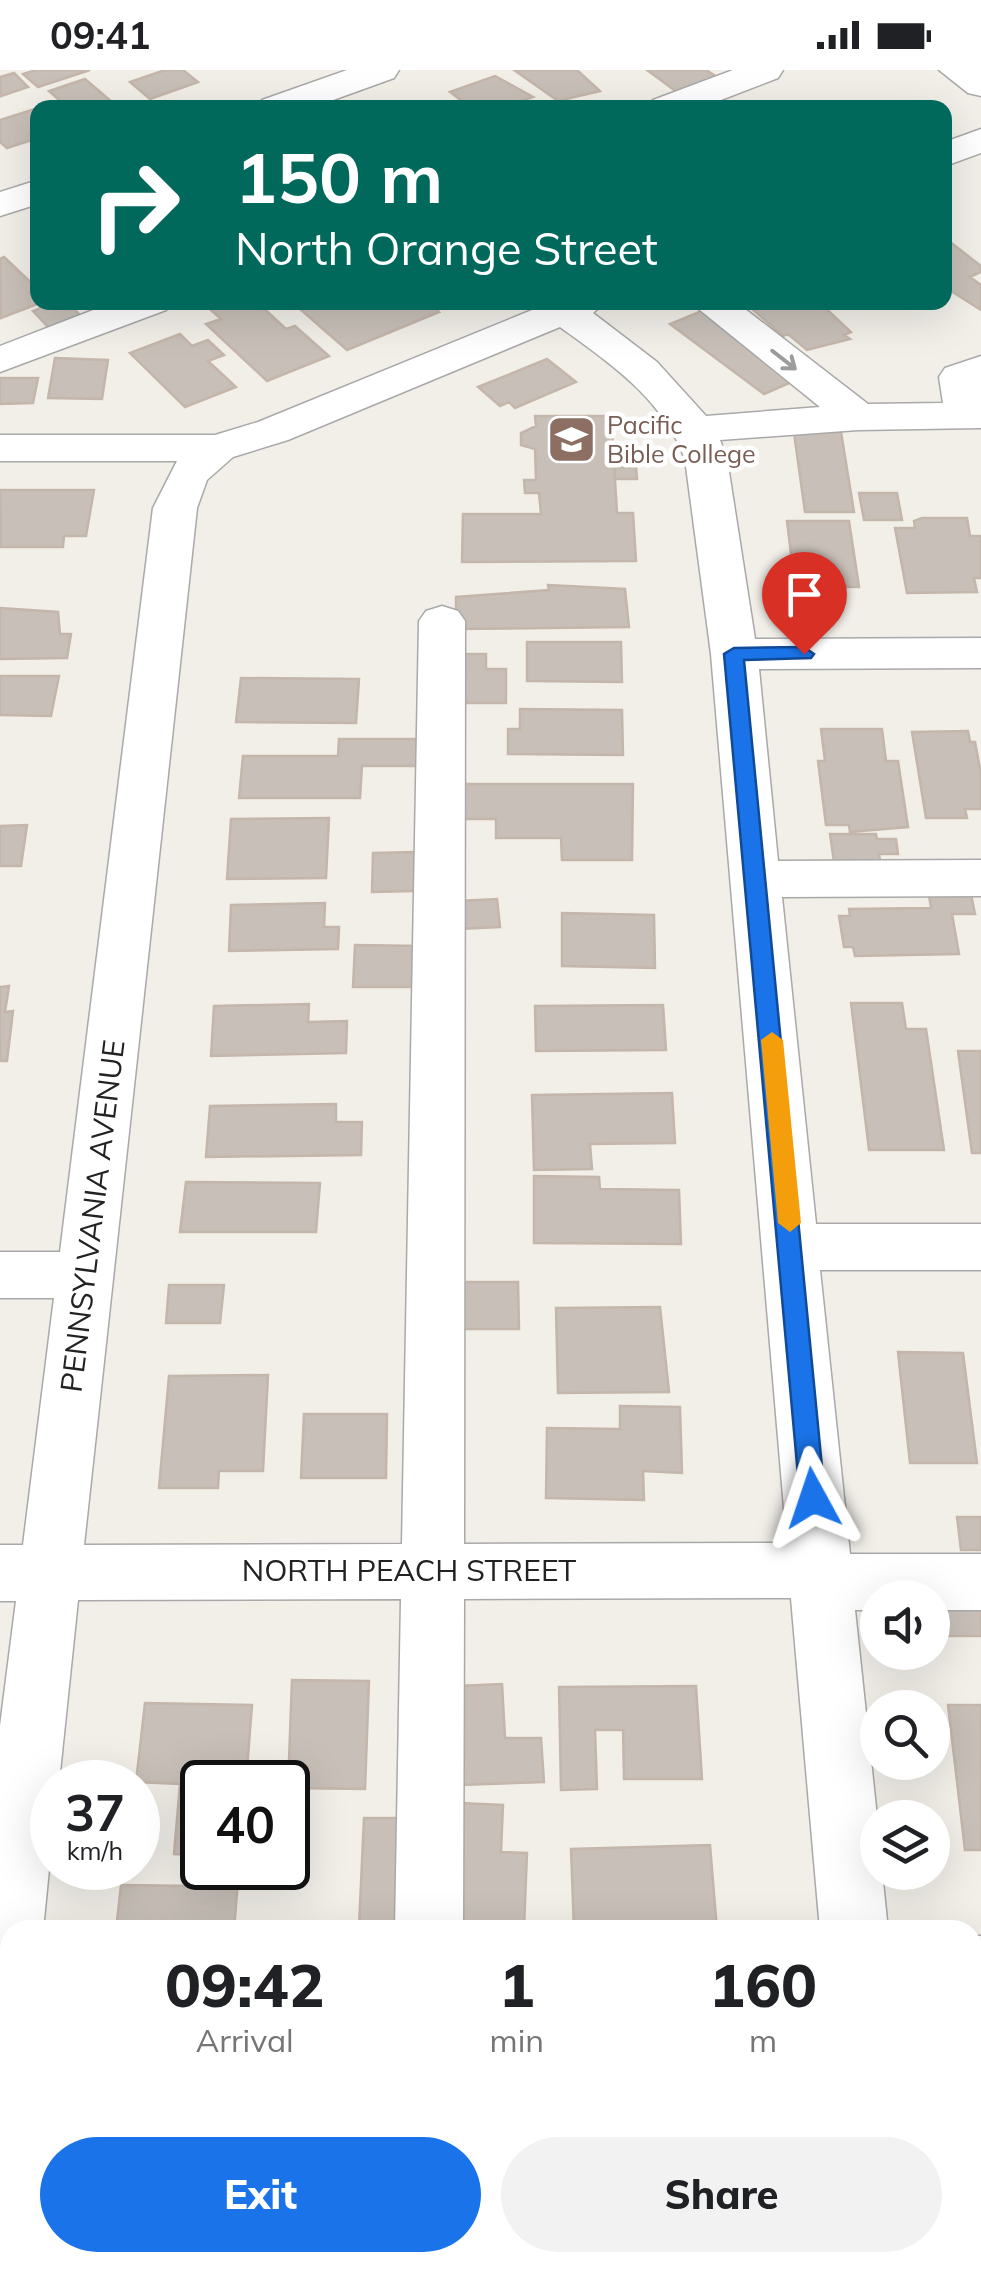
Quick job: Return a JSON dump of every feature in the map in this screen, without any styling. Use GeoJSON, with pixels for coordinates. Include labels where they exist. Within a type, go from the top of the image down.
{"type":"FeatureCollection","features":[{"type":"Feature","properties":{"kind":"street"},"geometry":{"type":"LineString","coordinates":[[261,70],[289,100]]}},
{"type":"Feature","properties":{"kind":"street"},"geometry":{"type":"LineString","coordinates":[[306,100],[381,70]]}},
{"type":"Feature","properties":{"kind":"street"},"geometry":{"type":"LineString","coordinates":[[687,100],[765,70]]}},
{"type":"Feature","properties":{"kind":"street"},"geometry":{"type":"LineString","coordinates":[[957,70],[981,85]]}},
{"type":"Feature","properties":{"kind":"street"},"geometry":{"type":"LineString","coordinates":[[952,152],[981,140]]}},
{"type":"Feature","properties":{"kind":"street"},"geometry":{"type":"LineString","coordinates":[[0,205],[30,195]]}},
{"type":"Feature","properties":{"kind":"street"},"geometry":{"type":"LineString","coordinates":[[0,360],[131,310]]}},
{"type":"Feature","properties":{"kind":"street"},"geometry":{"type":"LineString","coordinates":[[0,448],[218,448],[291,423],[556,310]]}},
{"type":"Feature","properties":{"kind":"street"},"geometry":{"type":"LineString","coordinates":[[574,310],[673,398],[698,430],[734,654],[853,1920]]}},
{"type":"Feature","properties":{"kind":"street"},"geometry":{"type":"LineString","coordinates":[[720,310],[858,417]]}},
{"type":"Feature","properties":{"kind":"street"},"geometry":{"type":"LineString","coordinates":[[698,430],[858,417],[973,415],[960,377],[981,368]]}},
{"type":"Feature","properties":{"kind":"street","name":"PENNSYLVANIA AVENUE"},"geometry":{"type":"LineString","coordinates":[[7,1920],[26,1573],[86,1275],[176,508],[180,486],[194,463],[218,448]]}},
{"type":"Feature","properties":{"kind":"street"},"geometry":{"type":"LineString","coordinates":[[429,1920],[442,622]]}},
{"type":"Feature","properties":{"kind":"street"},"geometry":{"type":"LineString","coordinates":[[734,654],[981,653]]}},
{"type":"Feature","properties":{"kind":"street"},"geometry":{"type":"LineString","coordinates":[[756,879],[981,878]]}},
{"type":"Feature","properties":{"kind":"street"},"geometry":{"type":"LineString","coordinates":[[792,1247],[981,1247]]}},
{"type":"Feature","properties":{"kind":"street"},"geometry":{"type":"LineString","coordinates":[[0,1275],[86,1275]]}},
{"type":"Feature","properties":{"kind":"street","name":"NORTH PEACH STREET"},"geometry":{"type":"LineString","coordinates":[[26,1573],[433,1571],[981,1582]]}},
{"type":"Feature","properties":{"kind":"building"},"geometry":{"type":"Polygon","coordinates":[[[36,70],[90,70],[38,87],[23,74],[36,70]]]}},
{"type":"Feature","properties":{"kind":"building"},"geometry":{"type":"Polygon","coordinates":[[[165,70],[183,70],[198,82],[150,99],[130,82],[165,70]]]}},
{"type":"Feature","properties":{"kind":"building"},"geometry":{"type":"Polygon","coordinates":[[[514,70],[577,70],[600,91],[557,100],[514,70]]]}},
{"type":"Feature","properties":{"kind":"building"},"geometry":{"type":"Polygon","coordinates":[[[647,70],[706,70],[717,77],[677,92],[647,70]]]}},
{"type":"Feature","properties":{"kind":"building"},"geometry":{"type":"Polygon","coordinates":[[[14,73],[28,87],[1,96],[0,77],[14,73]]]}},
{"type":"Feature","properties":{"kind":"building"},"geometry":{"type":"Polygon","coordinates":[[[495,76],[533,97],[460,100],[450,92],[495,76]]]}},
{"type":"Feature","properties":{"kind":"building"},"geometry":{"type":"Polygon","coordinates":[[[85,79],[110,100],[59,100],[49,91],[85,79]]]}},
{"type":"Feature","properties":{"kind":"building"},"geometry":{"type":"Polygon","coordinates":[[[30,111],[30,141],[7,148],[0,142],[0,120],[30,111]]]}},
{"type":"Feature","properties":{"kind":"building"},"geometry":{"type":"Polygon","coordinates":[[[952,243],[981,266],[981,272],[970,277],[981,285],[981,310],[952,291],[952,243]]]}},
{"type":"Feature","properties":{"kind":"building"},"geometry":{"type":"Polygon","coordinates":[[[4,257],[30,281],[30,307],[1,318],[0,259],[4,257]]]}},
{"type":"Feature","properties":{"kind":"building"},"geometry":{"type":"Polygon","coordinates":[[[75,310],[81,316],[49,328],[33,311],[75,310]]]}},
{"type":"Feature","properties":{"kind":"building"},"geometry":{"type":"Polygon","coordinates":[[[211,310],[266,310],[286,329],[295,326],[329,356],[267,381],[206,324],[221,319],[211,310]]]}},
{"type":"Feature","properties":{"kind":"building"},"geometry":{"type":"Polygon","coordinates":[[[301,310],[439,312],[347,350],[301,310]]]}},
{"type":"Feature","properties":{"kind":"building"},"geometry":{"type":"Polygon","coordinates":[[[712,310],[801,378],[764,394],[670,324],[712,310]]]}},
{"type":"Feature","properties":{"kind":"building"},"geometry":{"type":"Polygon","coordinates":[[[753,310],[828,310],[851,332],[844,335],[850,339],[807,350],[788,334],[783,336],[753,310]]]}},
{"type":"Feature","properties":{"kind":"building"},"geometry":{"type":"Polygon","coordinates":[[[180,334],[192,346],[208,340],[224,355],[208,361],[236,387],[185,407],[130,353],[180,334]]]}},
{"type":"Feature","properties":{"kind":"building"},"geometry":{"type":"Polygon","coordinates":[[[55,358],[108,360],[102,399],[48,398],[55,358]]]}},
{"type":"Feature","properties":{"kind":"building"},"geometry":{"type":"Polygon","coordinates":[[[547,359],[576,382],[515,408],[509,402],[500,406],[478,387],[547,359]]]}},
{"type":"Feature","properties":{"kind":"building"},"geometry":{"type":"Polygon","coordinates":[[[0,378],[38,378],[33,403],[0,404],[0,378]]]}},
{"type":"Feature","properties":{"kind":"building"},"geometry":{"type":"Polygon","coordinates":[[[535,416],[611,416],[617,513],[633,513],[636,561],[462,562],[463,514],[541,514],[539,493],[525,493],[524,480],[536,480],[535,449],[521,445],[521,433],[536,426],[535,416]]]}},
{"type":"Feature","properties":{"kind":"building"},"geometry":{"type":"Polygon","coordinates":[[[841,432],[854,512],[805,512],[794,433],[841,432]]]}},
{"type":"Feature","properties":{"kind":"building"},"geometry":{"type":"Polygon","coordinates":[[[615,467],[636,467],[637,479],[615,479],[615,467]]]}},
{"type":"Feature","properties":{"kind":"building"},"geometry":{"type":"Polygon","coordinates":[[[0,490],[94,490],[86,536],[64,536],[63,547],[1,547],[0,490]]]}},
{"type":"Feature","properties":{"kind":"building"},"geometry":{"type":"Polygon","coordinates":[[[859,493],[897,493],[902,520],[864,520],[859,493]]]}},
{"type":"Feature","properties":{"kind":"building"},"geometry":{"type":"Polygon","coordinates":[[[967,518],[970,536],[981,536],[981,578],[974,578],[977,592],[907,593],[895,528],[915,528],[914,521],[967,518]]]}},
{"type":"Feature","properties":{"kind":"building"},"geometry":{"type":"Polygon","coordinates":[[[787,521],[849,521],[859,587],[795,587],[787,521]]]}},
{"type":"Feature","properties":{"kind":"building"},"geometry":{"type":"Polygon","coordinates":[[[548,585],[625,589],[629,627],[456,629],[456,597],[549,590],[548,585]]]}},
{"type":"Feature","properties":{"kind":"building"},"geometry":{"type":"Polygon","coordinates":[[[0,608],[58,612],[60,634],[71,634],[67,658],[0,659],[0,608]]]}},
{"type":"Feature","properties":{"kind":"building"},"geometry":{"type":"Polygon","coordinates":[[[527,642],[621,642],[622,682],[527,681],[527,642]]]}},
{"type":"Feature","properties":{"kind":"building"},"geometry":{"type":"Polygon","coordinates":[[[463,654],[486,654],[486,669],[506,669],[506,703],[462,703],[463,654]]]}},
{"type":"Feature","properties":{"kind":"building"},"geometry":{"type":"Polygon","coordinates":[[[0,676],[59,676],[51,716],[0,715],[0,676]]]}},
{"type":"Feature","properties":{"kind":"building"},"geometry":{"type":"Polygon","coordinates":[[[241,678],[359,679],[356,723],[236,722],[241,678]]]}},
{"type":"Feature","properties":{"kind":"building"},"geometry":{"type":"Polygon","coordinates":[[[520,709],[622,710],[623,755],[508,754],[508,729],[520,729],[520,709]]]}},
{"type":"Feature","properties":{"kind":"building"},"geometry":{"type":"Polygon","coordinates":[[[821,729],[882,729],[886,761],[898,761],[908,827],[850,832],[849,825],[826,825],[818,761],[825,761],[821,729]]]}},
{"type":"Feature","properties":{"kind":"building"},"geometry":{"type":"Polygon","coordinates":[[[968,731],[970,742],[975,742],[981,774],[981,809],[965,809],[967,818],[926,818],[912,732],[968,731]]]}},
{"type":"Feature","properties":{"kind":"building"},"geometry":{"type":"Polygon","coordinates":[[[339,739],[421,739],[420,766],[362,766],[360,798],[239,798],[243,756],[338,756],[339,739]]]}},
{"type":"Feature","properties":{"kind":"building"},"geometry":{"type":"Polygon","coordinates":[[[461,784],[633,784],[632,860],[562,860],[561,838],[496,838],[496,819],[460,819],[461,784]]]}},
{"type":"Feature","properties":{"kind":"building"},"geometry":{"type":"Polygon","coordinates":[[[329,818],[326,878],[227,879],[231,819],[329,818]]]}},
{"type":"Feature","properties":{"kind":"building"},"geometry":{"type":"Polygon","coordinates":[[[27,825],[21,866],[0,866],[0,826],[27,825]]]}},
{"type":"Feature","properties":{"kind":"building"},"geometry":{"type":"Polygon","coordinates":[[[830,834],[876,834],[877,839],[896,839],[898,854],[879,854],[880,861],[834,862],[830,834]]]}},
{"type":"Feature","properties":{"kind":"building"},"geometry":{"type":"Polygon","coordinates":[[[416,852],[415,891],[372,892],[373,853],[416,852]]]}},
{"type":"Feature","properties":{"kind":"building"},"geometry":{"type":"Polygon","coordinates":[[[928,889],[970,889],[975,914],[952,914],[959,954],[855,956],[853,947],[844,947],[839,916],[850,916],[849,909],[931,908],[928,889]]]}},
{"type":"Feature","properties":{"kind":"building"},"geometry":{"type":"Polygon","coordinates":[[[497,899],[500,927],[459,929],[458,901],[497,899]]]}},
{"type":"Feature","properties":{"kind":"building"},"geometry":{"type":"Polygon","coordinates":[[[325,903],[324,927],[339,927],[338,949],[229,951],[231,905],[325,903]]]}},
{"type":"Feature","properties":{"kind":"building"},"geometry":{"type":"Polygon","coordinates":[[[562,913],[654,915],[655,968],[562,966],[562,913]]]}},
{"type":"Feature","properties":{"kind":"building"},"geometry":{"type":"Polygon","coordinates":[[[355,945],[420,946],[419,987],[353,987],[355,945]]]}},
{"type":"Feature","properties":{"kind":"building"},"geometry":{"type":"Polygon","coordinates":[[[9,986],[5,1012],[13,1011],[7,1061],[0,1061],[0,987],[9,986]]]}},
{"type":"Feature","properties":{"kind":"building"},"geometry":{"type":"Polygon","coordinates":[[[851,1003],[902,1003],[906,1029],[926,1029],[944,1150],[869,1150],[851,1003]]]}},
{"type":"Feature","properties":{"kind":"building"},"geometry":{"type":"Polygon","coordinates":[[[309,1004],[308,1022],[347,1021],[346,1053],[211,1056],[214,1006],[309,1004]]]}},
{"type":"Feature","properties":{"kind":"building"},"geometry":{"type":"Polygon","coordinates":[[[663,1005],[666,1050],[536,1051],[535,1006],[663,1005]]]}},
{"type":"Feature","properties":{"kind":"building"},"geometry":{"type":"Polygon","coordinates":[[[958,1051],[981,1051],[981,1153],[972,1153],[958,1051]]]}},
{"type":"Feature","properties":{"kind":"building"},"geometry":{"type":"Polygon","coordinates":[[[672,1093],[675,1143],[590,1144],[592,1169],[534,1170],[532,1095],[672,1093]]]}},
{"type":"Feature","properties":{"kind":"building"},"geometry":{"type":"Polygon","coordinates":[[[336,1104],[336,1122],[362,1122],[361,1155],[206,1157],[210,1106],[336,1104]]]}},
{"type":"Feature","properties":{"kind":"building"},"geometry":{"type":"Polygon","coordinates":[[[534,1176],[599,1177],[600,1189],[679,1190],[681,1244],[534,1243],[534,1176]]]}},
{"type":"Feature","properties":{"kind":"building"},"geometry":{"type":"Polygon","coordinates":[[[186,1182],[320,1183],[316,1232],[180,1232],[186,1182]]]}},
{"type":"Feature","properties":{"kind":"building"},"geometry":{"type":"Polygon","coordinates":[[[462,1282],[518,1282],[519,1329],[463,1329],[462,1282]]]}},
{"type":"Feature","properties":{"kind":"building"},"geometry":{"type":"Polygon","coordinates":[[[169,1285],[224,1285],[220,1323],[166,1323],[169,1285]]]}},
{"type":"Feature","properties":{"kind":"building"},"geometry":{"type":"Polygon","coordinates":[[[660,1307],[669,1392],[558,1393],[556,1308],[660,1307]]]}},
{"type":"Feature","properties":{"kind":"building"},"geometry":{"type":"Polygon","coordinates":[[[898,1352],[963,1353],[977,1463],[910,1463],[898,1352]]]}},
{"type":"Feature","properties":{"kind":"building"},"geometry":{"type":"Polygon","coordinates":[[[268,1375],[263,1471],[219,1471],[218,1488],[159,1488],[169,1376],[268,1375]]]}},
{"type":"Feature","properties":{"kind":"building"},"geometry":{"type":"Polygon","coordinates":[[[620,1406],[680,1407],[682,1473],[643,1471],[644,1500],[546,1498],[547,1428],[620,1429],[620,1406]]]}},
{"type":"Feature","properties":{"kind":"building"},"geometry":{"type":"Polygon","coordinates":[[[304,1414],[387,1414],[386,1478],[301,1478],[304,1414]]]}},
{"type":"Feature","properties":{"kind":"building"},"geometry":{"type":"Polygon","coordinates":[[[957,1517],[981,1517],[981,1550],[961,1550],[957,1517]]]}},
{"type":"Feature","properties":{"kind":"building"},"geometry":{"type":"Polygon","coordinates":[[[950,1598],[981,1598],[981,1636],[950,1636],[950,1598]]]}},
{"type":"Feature","properties":{"kind":"building"},"geometry":{"type":"Polygon","coordinates":[[[292,1680],[369,1681],[365,1789],[310,1788],[310,1760],[289,1760],[292,1680]]]}},
{"type":"Feature","properties":{"kind":"building"},"geometry":{"type":"Polygon","coordinates":[[[502,1684],[505,1738],[541,1738],[544,1782],[460,1785],[457,1686],[502,1684]]]}},
{"type":"Feature","properties":{"kind":"building"},"geometry":{"type":"Polygon","coordinates":[[[696,1686],[702,1779],[624,1779],[623,1730],[595,1730],[597,1789],[561,1790],[559,1687],[696,1686]]]}},
{"type":"Feature","properties":{"kind":"building"},"geometry":{"type":"Polygon","coordinates":[[[145,1703],[252,1705],[248,1760],[180,1760],[180,1784],[160,1783],[160,1760],[139,1760],[145,1703]]]}},
{"type":"Feature","properties":{"kind":"building"},"geometry":{"type":"Polygon","coordinates":[[[950,1705],[981,1705],[981,1850],[965,1850],[950,1705]]]}},
{"type":"Feature","properties":{"kind":"building"},"geometry":{"type":"Polygon","coordinates":[[[180,1784],[180,1854],[174,1854],[180,1784]]]}},
{"type":"Feature","properties":{"kind":"building"},"geometry":{"type":"Polygon","coordinates":[[[460,1803],[503,1805],[501,1852],[527,1853],[524,1920],[455,1920],[460,1803]]]}},
{"type":"Feature","properties":{"kind":"building"},"geometry":{"type":"Polygon","coordinates":[[[364,1818],[405,1818],[403,1920],[359,1920],[364,1818]]]}},
{"type":"Feature","properties":{"kind":"building"},"geometry":{"type":"Polygon","coordinates":[[[710,1845],[716,1920],[574,1920],[571,1849],[710,1845]]]}},
{"type":"Feature","properties":{"kind":"building"},"geometry":{"type":"Polygon","coordinates":[[[160,1886],[180,1886],[180,1890],[237,1890],[235,1920],[117,1920],[120,1890],[160,1890],[160,1886]]]}},
{"type":"Feature","properties":{"kind":"slow traffic"},"geometry":{"type":"LineString","coordinates":[[772,1040],[790,1223]]}},
{"type":"Feature","properties":{"kind":"place","name":"Pacific Bible College"},"geometry":{"type":"Point","coordinates":[572,439]}},
{"type":"Feature","properties":{"kind":"route"},"geometry":{"type":"LineString","coordinates":[[804,654],[734,654],[813,1498]]}}]}
